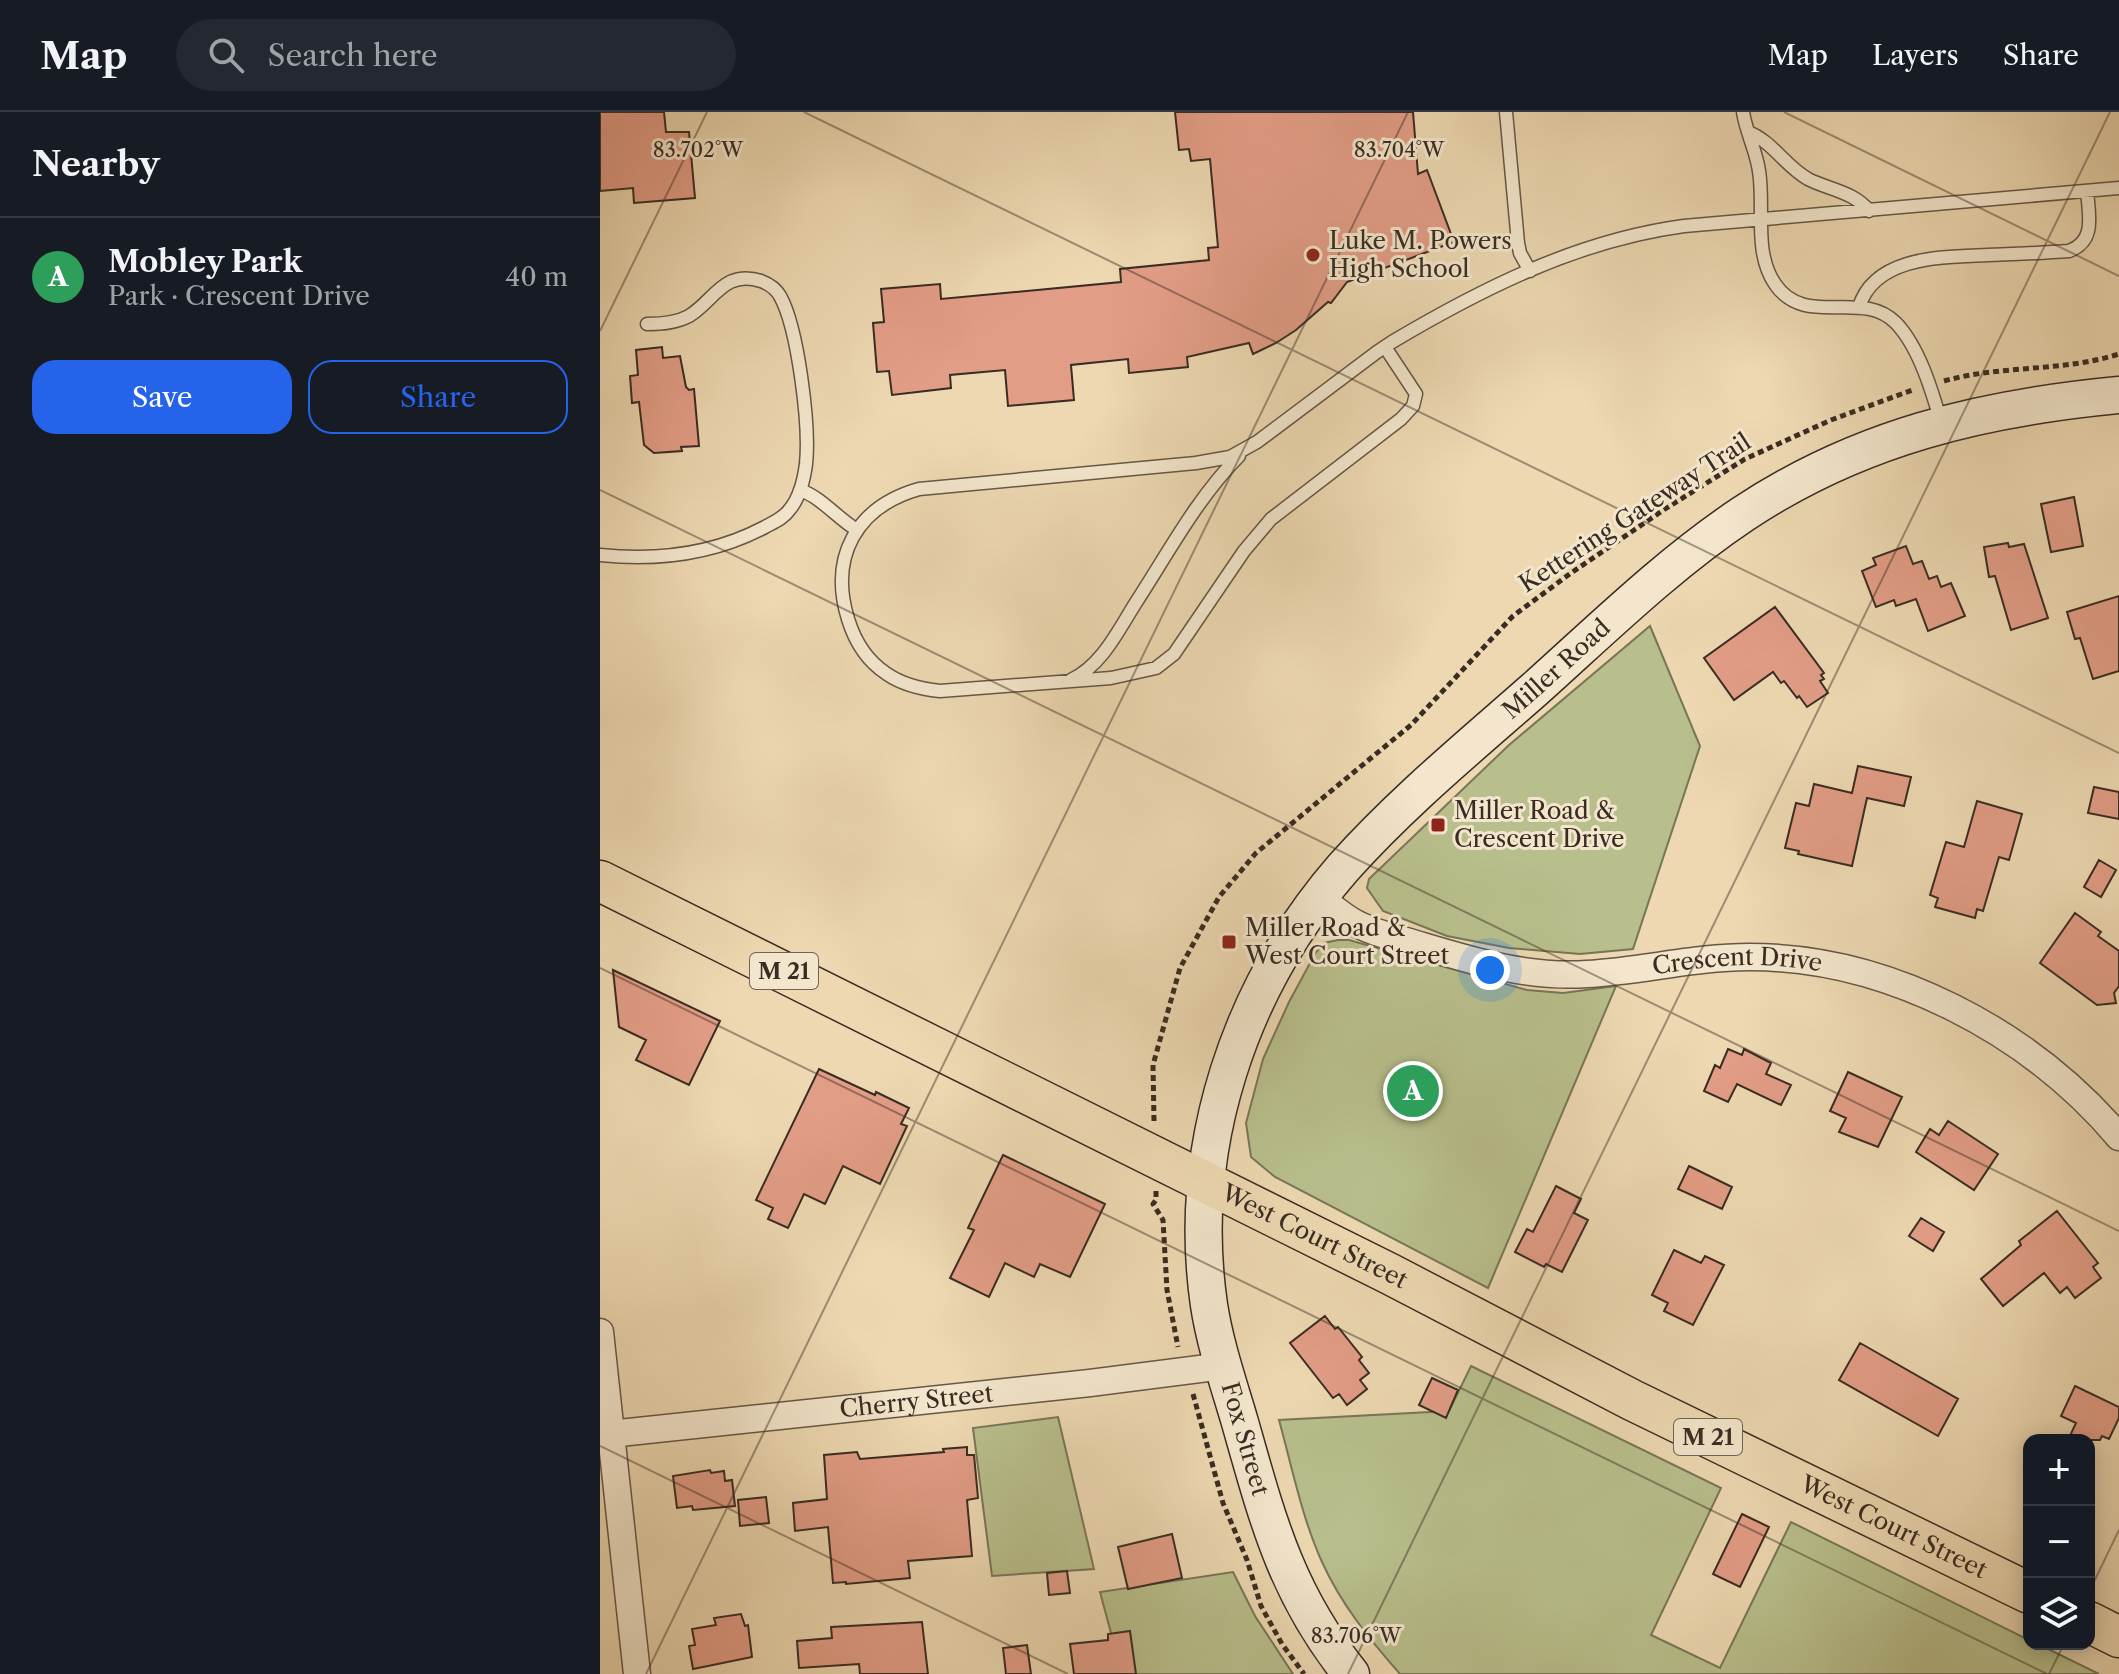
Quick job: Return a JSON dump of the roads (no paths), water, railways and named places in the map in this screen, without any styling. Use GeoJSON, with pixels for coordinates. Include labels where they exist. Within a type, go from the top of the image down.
{"type":"FeatureCollection","features":[{"type":"Feature","properties":{"kind":"main road","name":"Miller Road"},"geometry":{"type":"LineString","coordinates":[[1207,1183],[1216,1111],[1248,1017],[1274,963],[1320,897],[1360,850],[1418,793],[1696,549],[1743,514],[1823,469],[1888,441],[1941,424],[2012,409],[2119,395]]}},
{"type":"Feature","properties":{"kind":"main road","name":"West Court Street"},"geometry":{"type":"LineString","coordinates":[[600,881],[1413,1286],[1632,1400],[2023,1590]]}},
{"type":"Feature","properties":{"kind":"main road","name":"Fox Street"},"geometry":{"type":"LineString","coordinates":[[1207,1183],[1207,1285],[1223,1366],[1283,1562],[1311,1619],[1351,1674]]}},
{"type":"Feature","properties":{"kind":"main road"},"geometry":{"type":"LineString","coordinates":[[2095,1625],[2119,1637]]}},
{"type":"Feature","properties":{"kind":"street","name":"Crescent Drive"},"geometry":{"type":"LineString","coordinates":[[1320,897],[1362,927],[1479,963],[1521,972],[1584,975],[1681,961],[1752,957],[1798,960],[1872,976],[1935,999],[2004,1038],[2043,1064],[2115,1124]]}},
{"type":"Feature","properties":{"kind":"street"},"geometry":{"type":"LineString","coordinates":[[600,1332],[637,1674]]}},
{"type":"Feature","properties":{"kind":"street","name":"Cherry Street"},"geometry":{"type":"LineString","coordinates":[[610,1434],[1074,1385],[1223,1366]]}},
{"type":"Feature","properties":{"kind":"lane"},"geometry":{"type":"LineString","coordinates":[[1506,112],[1518,243],[1530,271]]}},
{"type":"Feature","properties":{"kind":"lane"},"geometry":{"type":"LineString","coordinates":[[1743,112],[1760,174],[1766,267],[1775,284],[1786,297],[1803,306],[1859,307],[1889,317],[1904,333],[1929,381],[1941,424]]}},
{"type":"Feature","properties":{"kind":"lane"},"geometry":{"type":"LineString","coordinates":[[1748,132],[1765,141],[1800,174],[1858,199],[1869,211]]}},
{"type":"Feature","properties":{"kind":"lane"},"geometry":{"type":"LineString","coordinates":[[1385,347],[1416,394],[1409,411],[1271,519],[1244,551],[1174,654],[1156,668],[1131,676],[940,691],[905,684],[879,669],[858,643],[844,602],[842,567],[847,548],[857,530],[888,502],[919,489],[1196,463],[1230,457],[1244,451],[1385,347],[1566,254],[1639,233],[1762,219],[2119,188]]}},
{"type":"Feature","properties":{"kind":"lane"},"geometry":{"type":"LineString","coordinates":[[1859,307],[1865,292],[1912,262],[1938,257],[2069,251],[2077,248],[2083,244],[2088,233],[2087,191]]}},
{"type":"Feature","properties":{"kind":"lane"},"geometry":{"type":"LineString","coordinates":[[600,555],[656,558],[725,544],[784,516],[800,490],[806,454],[803,388],[787,312],[776,291],[757,280],[731,282],[718,289],[688,316],[671,322],[647,324]]}},
{"type":"Feature","properties":{"kind":"lane"},"geometry":{"type":"LineString","coordinates":[[1062,683],[1083,673],[1104,652],[1204,499],[1244,451]]}},
{"type":"Feature","properties":{"kind":"lane"},"geometry":{"type":"LineString","coordinates":[[800,490],[812,495],[836,517],[857,530]]}},
{"type":"Feature","properties":{"kind":"place","name":"Luke M. Powers High School"},"geometry":{"type":"Point","coordinates":[1313,255]}},
{"type":"Feature","properties":{"kind":"place","name":"Miller Road & Crescent Drive"},"geometry":{"type":"Point","coordinates":[1438,825]}},
{"type":"Feature","properties":{"kind":"place","name":"Miller Road & West Court Street"},"geometry":{"type":"Point","coordinates":[1229,942]}},
{"type":"Feature","properties":{"kind":"place","name":"Mobley Park"},"geometry":{"type":"Point","coordinates":[1413,1091]}}]}
